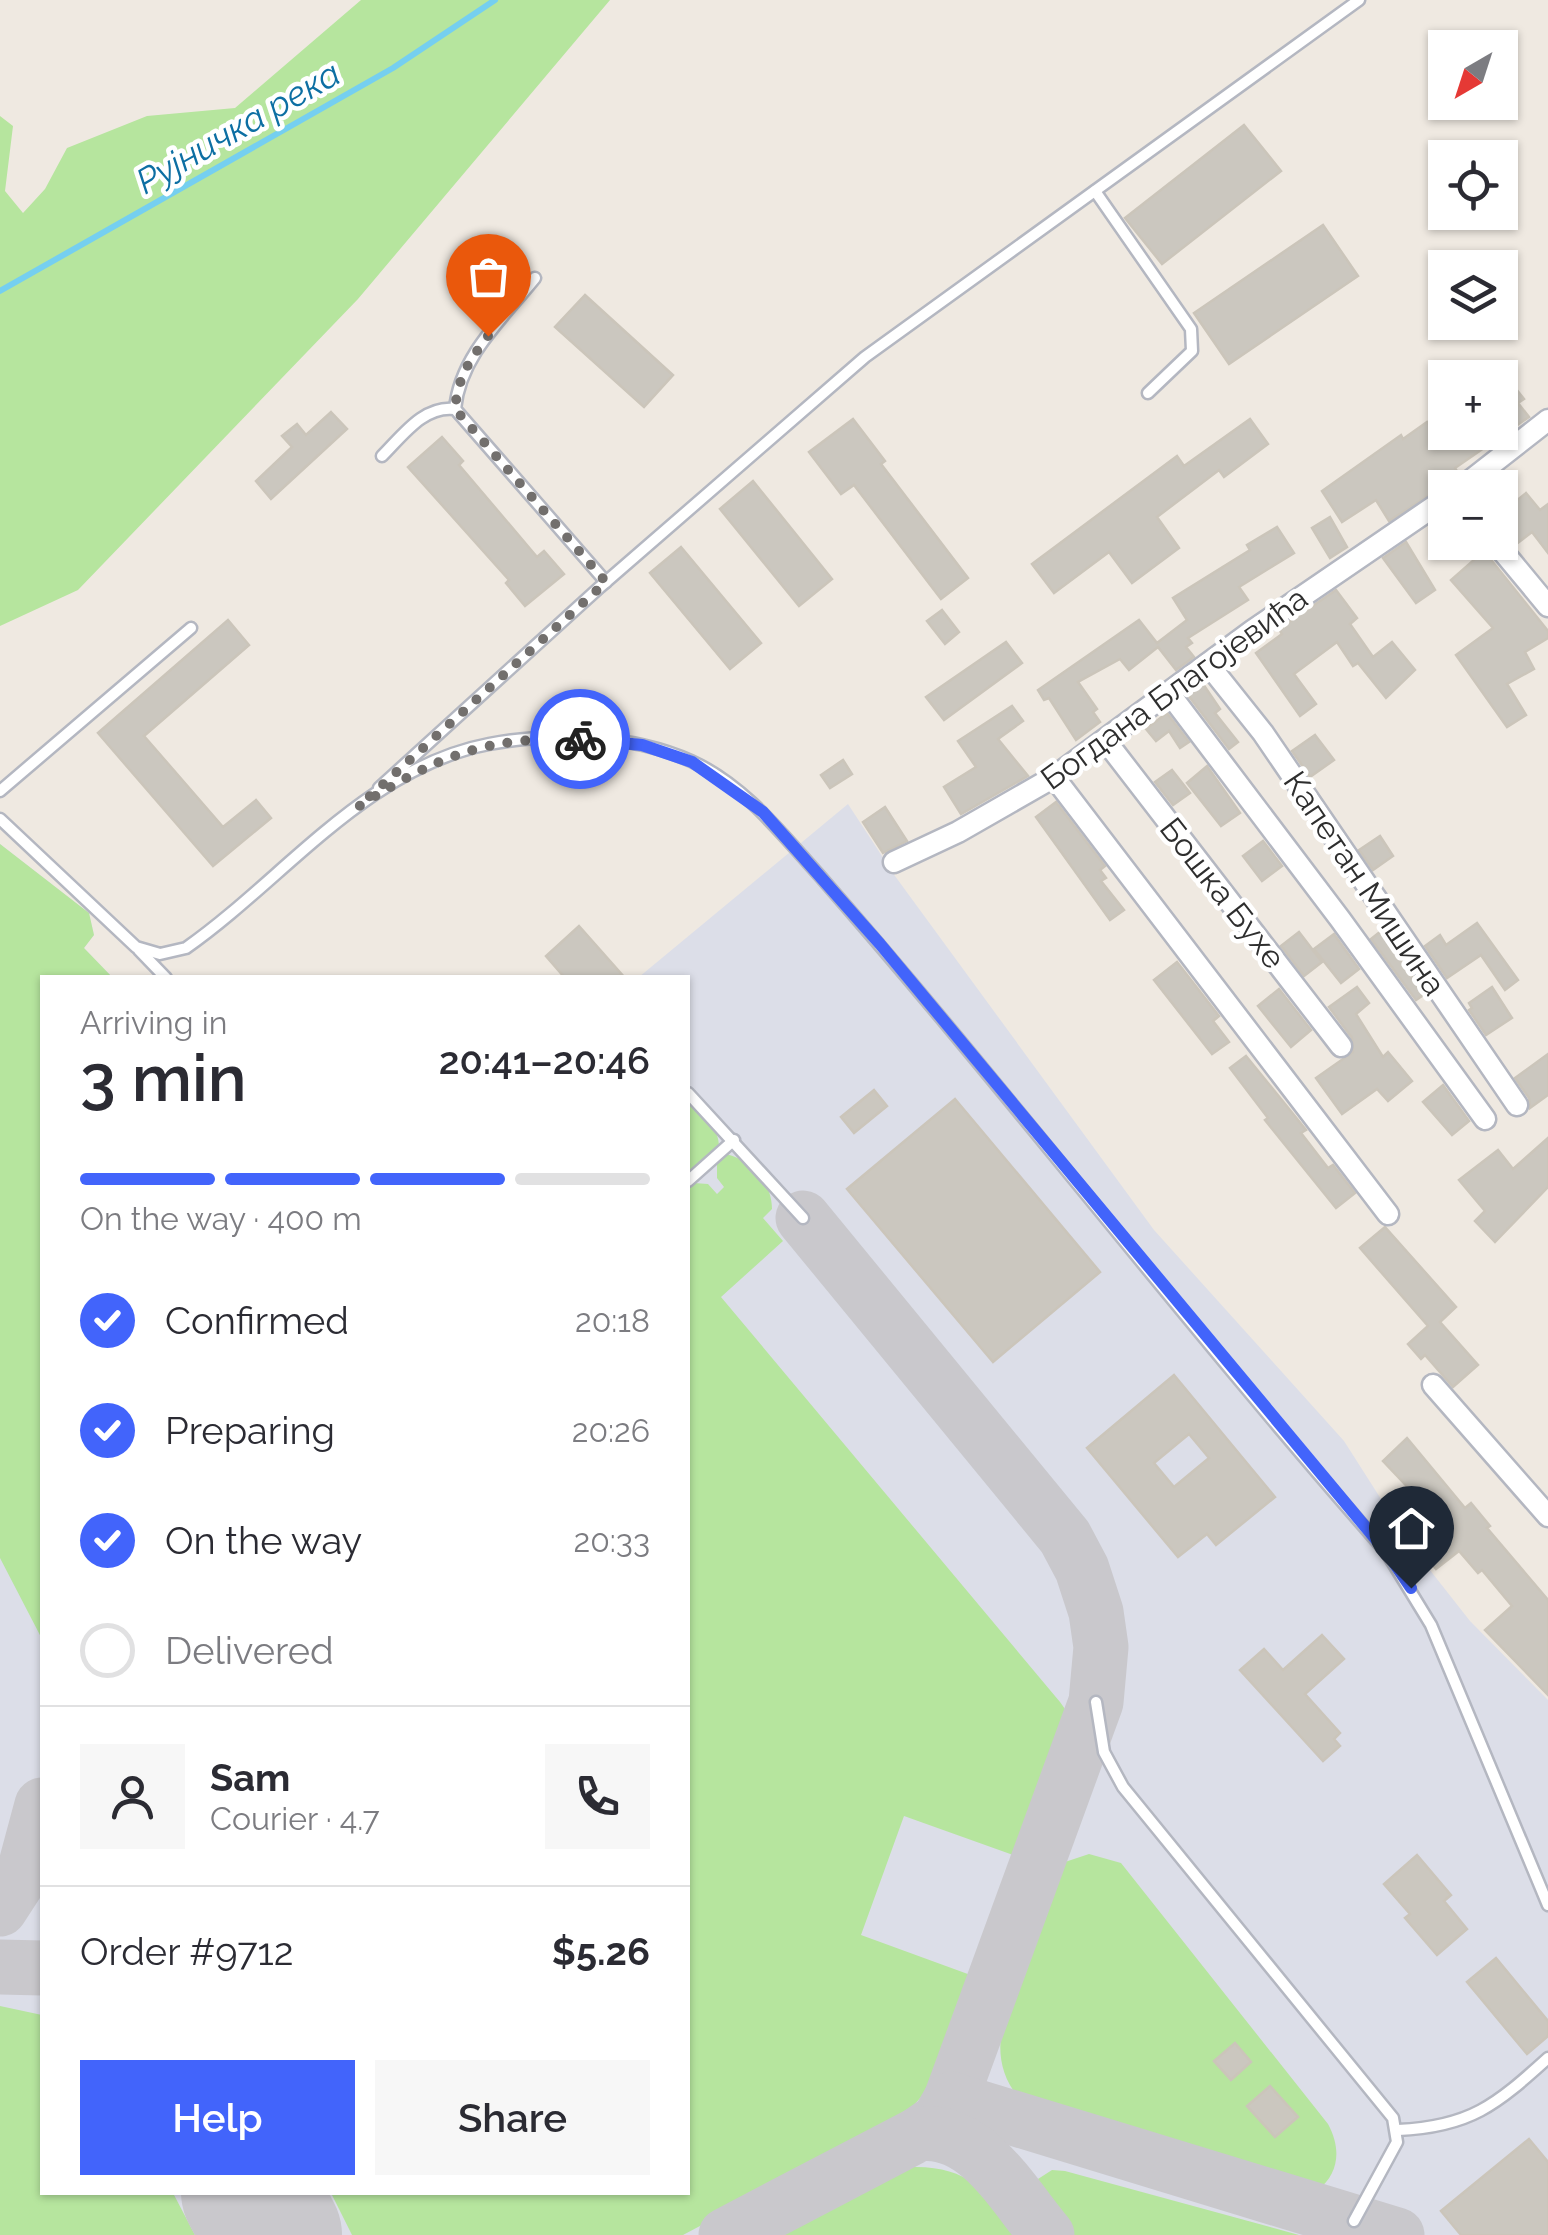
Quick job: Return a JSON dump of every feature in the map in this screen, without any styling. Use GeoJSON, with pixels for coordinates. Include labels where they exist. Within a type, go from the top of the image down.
{"type":"FeatureCollection","features":[{"type":"Feature","properties":{"kind":"street"},"geometry":{"type":"LineString","coordinates":[[1483,470],[1548,420]]}},
{"type":"Feature","properties":{"kind":"street","name":"Богдана Благојевића"},"geometry":{"type":"LineString","coordinates":[[894,862],[958,832],[1054,777],[1428,511]]}},
{"type":"Feature","properties":{"kind":"street"},"geometry":{"type":"LineString","coordinates":[[1510,560],[1548,606]]}},
{"type":"Feature","properties":{"kind":"street","name":"Капетан Мишина"},"geometry":{"type":"LineString","coordinates":[[1208,664],[1263,733],[1517,1105]]}},
{"type":"Feature","properties":{"kind":"street"},"geometry":{"type":"LineString","coordinates":[[1169,692],[1485,1119]]}},
{"type":"Feature","properties":{"kind":"street","name":"Бошка Бухе"},"geometry":{"type":"LineString","coordinates":[[1105,740],[1341,1046]]}},
{"type":"Feature","properties":{"kind":"street"},"geometry":{"type":"LineString","coordinates":[[1054,777],[1388,1214]]}},
{"type":"Feature","properties":{"kind":"street"},"geometry":{"type":"LineString","coordinates":[[1433,1386],[1548,1516]]}},
{"type":"Feature","properties":{"kind":"lane"},"geometry":{"type":"LineString","coordinates":[[1336,17],[1343,0]]}},
{"type":"Feature","properties":{"kind":"lane"},"geometry":{"type":"LineString","coordinates":[[136,947],[160,954],[186,948],[358,807],[606,582],[865,356],[1359,0]]}},
{"type":"Feature","properties":{"kind":"lane"},"geometry":{"type":"LineString","coordinates":[[1095,191],[1191,329],[1192,351],[1148,393]]}},
{"type":"Feature","properties":{"kind":"lane"},"geometry":{"type":"LineString","coordinates":[[455,409],[458,384],[466,365],[535,278]]}},
{"type":"Feature","properties":{"kind":"lane"},"geometry":{"type":"LineString","coordinates":[[382,456],[426,414],[443,408],[455,409],[606,582]]}},
{"type":"Feature","properties":{"kind":"lane"},"geometry":{"type":"LineString","coordinates":[[0,790],[191,628]]}},
{"type":"Feature","properties":{"kind":"lane"},"geometry":{"type":"LineString","coordinates":[[358,807],[446,756],[488,744],[538,738],[592,739],[659,750],[692,762],[763,812],[880,944],[1388,1554],[1431,1624],[1548,1905]]}},
{"type":"Feature","properties":{"kind":"lane"},"geometry":{"type":"LineString","coordinates":[[0,819],[163,975]]}},
{"type":"Feature","properties":{"kind":"lane"},"geometry":{"type":"LineString","coordinates":[[690,1094],[803,1218]]}},
{"type":"Feature","properties":{"kind":"lane"},"geometry":{"type":"LineString","coordinates":[[690,1179],[734,1140]]}},
{"type":"Feature","properties":{"kind":"lane"},"geometry":{"type":"LineString","coordinates":[[1096,1702],[1104,1752],[1123,1787],[1388,2110],[1398,2130],[1390,2156],[1354,2221]]}},
{"type":"Feature","properties":{"kind":"lane"},"geometry":{"type":"LineString","coordinates":[[1398,2130],[1438,2128],[1466,2118],[1504,2097],[1548,2058]]}},
{"type":"Feature","properties":{"kind":"shaded area"},"geometry":{"type":"Polygon","coordinates":[[[848,804],[895,876],[1154,1230],[1344,1441],[1411,1546],[1470,1621],[1548,1700],[1548,2235],[0,2235],[0,844],[89,913],[94,935],[84,948],[110,975],[40,975],[40,2195],[690,2195],[690,975],[641,975],[848,804]]]}},
{"type":"Feature","properties":{"kind":"green space"},"geometry":{"type":"Polygon","coordinates":[[[361,0],[610,0],[358,299],[78,590],[0,626],[0,116],[13,126],[5,191],[23,213],[45,189],[67,148],[147,116],[235,108],[361,0]]]}},
{"type":"Feature","properties":{"kind":"green space"},"geometry":{"type":"Polygon","coordinates":[[[0,844],[89,913],[94,935],[84,948],[110,975],[40,975],[40,1635],[0,1558],[0,844]]]}},
{"type":"Feature","properties":{"kind":"green space"},"geometry":{"type":"Polygon","coordinates":[[[690,1104],[713,1128],[719,1148],[690,1172],[690,1104]]]}},
{"type":"Feature","properties":{"kind":"green space"},"geometry":{"type":"Polygon","coordinates":[[[726,1154],[744,1161],[759,1174],[772,1209],[763,1218],[783,1241],[721,1297],[1060,1702],[1065,1709],[1065,1728],[1019,1857],[904,1816],[861,1935],[976,1977],[947,2058],[926,2092],[894,2123],[683,2235],[352,2235],[332,2195],[690,2195],[690,1186],[708,1184],[717,1194],[724,1187],[717,1178],[717,1162],[726,1154]]]}},
{"type":"Feature","properties":{"kind":"green space"},"geometry":{"type":"Polygon","coordinates":[[[1089,1854],[1121,1863],[1328,2124],[1336,2160],[1330,2176],[1317,2191],[1298,2195],[1043,2120],[1011,2086],[1000,2050],[1012,1990],[1050,1880],[1062,1863],[1089,1854]]]}},
{"type":"Feature","properties":{"kind":"green space"},"geometry":{"type":"Polygon","coordinates":[[[0,2006],[40,2015],[40,2195],[174,2195],[195,2235],[0,2235],[0,2006]]]}},
{"type":"Feature","properties":{"kind":"green space"},"geometry":{"type":"Polygon","coordinates":[[[913,2167],[949,2171],[964,2177],[989,2195],[1024,2235],[764,2235],[870,2179],[913,2167]]]}},
{"type":"Feature","properties":{"kind":"green space"},"geometry":{"type":"Polygon","coordinates":[[[1052,2170],[1299,2235],[1070,2235],[1037,2187],[1038,2179],[1052,2170]]]}},
{"type":"Feature","properties":{"kind":"building"},"geometry":{"type":"Polygon","coordinates":[[[1244,125],[1281,171],[1162,264],[1125,218],[1244,125]]]}},
{"type":"Feature","properties":{"kind":"building"},"geometry":{"type":"Polygon","coordinates":[[[1323,225],[1358,276],[1229,364],[1194,313],[1323,225]]]}},
{"type":"Feature","properties":{"kind":"building"},"geometry":{"type":"Polygon","coordinates":[[[585,295],[673,375],[644,407],[555,327],[585,295]]]}},
{"type":"Feature","properties":{"kind":"building"},"geometry":{"type":"Polygon","coordinates":[[[1518,403],[1529,417],[1518,425],[1518,403]]]}},
{"type":"Feature","properties":{"kind":"building"},"geometry":{"type":"Polygon","coordinates":[[[331,412],[347,429],[271,499],[256,481],[292,447],[282,436],[297,424],[306,435],[331,412]]]}},
{"type":"Feature","properties":{"kind":"building"},"geometry":{"type":"Polygon","coordinates":[[[853,419],[885,461],[881,464],[968,578],[941,599],[854,485],[841,494],[809,452],[853,419]]]}},
{"type":"Feature","properties":{"kind":"building"},"geometry":{"type":"Polygon","coordinates":[[[1250,419],[1268,444],[1224,477],[1219,470],[1157,517],[1179,548],[1132,583],[1109,552],[1054,593],[1032,564],[1177,456],[1184,466],[1250,419]]]}},
{"type":"Feature","properties":{"kind":"building"},"geometry":{"type":"Polygon","coordinates":[[[1427,422],[1428,450],[1481,450],[1456,470],[1428,470],[1428,496],[1389,521],[1376,500],[1342,522],[1322,491],[1401,435],[1403,439],[1427,422]]]}},
{"type":"Feature","properties":{"kind":"building"},"geometry":{"type":"Polygon","coordinates":[[[442,437],[463,461],[459,465],[537,557],[544,551],[564,574],[525,606],[506,583],[509,580],[408,467],[442,437]]]}},
{"type":"Feature","properties":{"kind":"building"},"geometry":{"type":"Polygon","coordinates":[[[753,481],[832,579],[799,606],[720,509],[753,481]]]}},
{"type":"Feature","properties":{"kind":"building"},"geometry":{"type":"Polygon","coordinates":[[[1526,493],[1540,510],[1548,504],[1548,553],[1532,532],[1518,543],[1518,499],[1526,493]]]}},
{"type":"Feature","properties":{"kind":"building"},"geometry":{"type":"Polygon","coordinates":[[[1330,517],[1347,547],[1330,558],[1312,528],[1330,517]]]}},
{"type":"Feature","properties":{"kind":"building"},"geometry":{"type":"Polygon","coordinates":[[[1277,527],[1294,553],[1239,587],[1248,600],[1188,638],[1192,643],[1186,647],[1194,657],[1176,670],[1158,647],[1129,670],[1120,659],[1078,682],[1097,709],[1093,712],[1100,722],[1076,740],[1049,698],[1044,700],[1038,690],[1139,620],[1157,643],[1187,620],[1173,598],[1250,550],[1247,545],[1277,527]]]}},
{"type":"Feature","properties":{"kind":"building"},"geometry":{"type":"Polygon","coordinates":[[[1406,542],[1435,590],[1416,603],[1383,558],[1406,542]]]}},
{"type":"Feature","properties":{"kind":"building"},"geometry":{"type":"Polygon","coordinates":[[[681,547],[761,643],[730,669],[650,573],[681,547]]]}},
{"type":"Feature","properties":{"kind":"building"},"geometry":{"type":"Polygon","coordinates":[[[1474,560],[1491,560],[1548,631],[1548,638],[1525,652],[1534,669],[1507,684],[1526,715],[1507,727],[1456,655],[1493,628],[1451,580],[1474,560]]]}},
{"type":"Feature","properties":{"kind":"building"},"geometry":{"type":"Polygon","coordinates":[[[1336,590],[1357,618],[1350,624],[1373,657],[1392,642],[1415,670],[1386,698],[1358,663],[1353,666],[1337,642],[1294,674],[1316,704],[1300,716],[1256,653],[1282,634],[1279,629],[1336,590]]]}},
{"type":"Feature","properties":{"kind":"building"},"geometry":{"type":"Polygon","coordinates":[[[942,610],[959,632],[945,644],[927,621],[942,610]]]}},
{"type":"Feature","properties":{"kind":"building"},"geometry":{"type":"Polygon","coordinates":[[[228,620],[249,645],[144,736],[223,827],[256,800],[271,818],[213,866],[98,733],[228,620]]]}},
{"type":"Feature","properties":{"kind":"building"},"geometry":{"type":"Polygon","coordinates":[[[1006,642],[1022,663],[944,720],[926,697],[1006,642]]]}},
{"type":"Feature","properties":{"kind":"building"},"geometry":{"type":"Polygon","coordinates":[[[1203,684],[1220,709],[1215,713],[1238,742],[1229,749],[1188,695],[1203,684]]]}},
{"type":"Feature","properties":{"kind":"building"},"geometry":{"type":"Polygon","coordinates":[[[1012,706],[1023,721],[998,739],[1028,776],[961,814],[944,787],[976,767],[958,741],[1012,706]]]}},
{"type":"Feature","properties":{"kind":"building"},"geometry":{"type":"Polygon","coordinates":[[[1167,713],[1189,742],[1180,748],[1169,731],[1156,741],[1146,729],[1167,713]]]}},
{"type":"Feature","properties":{"kind":"building"},"geometry":{"type":"Polygon","coordinates":[[[1315,735],[1334,760],[1310,777],[1292,751],[1315,735]]]}},
{"type":"Feature","properties":{"kind":"building"},"geometry":{"type":"Polygon","coordinates":[[[843,760],[852,774],[830,788],[821,775],[843,760]]]}},
{"type":"Feature","properties":{"kind":"building"},"geometry":{"type":"Polygon","coordinates":[[[1207,766],[1240,813],[1221,826],[1187,783],[1207,766]]]}},
{"type":"Feature","properties":{"kind":"building"},"geometry":{"type":"Polygon","coordinates":[[[1172,770],[1190,793],[1173,805],[1155,782],[1172,770]]]}},
{"type":"Feature","properties":{"kind":"building"},"geometry":{"type":"Polygon","coordinates":[[[1056,802],[1105,866],[1100,870],[1106,878],[1101,881],[1124,910],[1110,920],[1036,817],[1056,802]]]}},
{"type":"Feature","properties":{"kind":"building"},"geometry":{"type":"Polygon","coordinates":[[[885,807],[907,841],[883,853],[863,822],[885,807]]]}},
{"type":"Feature","properties":{"kind":"building"},"geometry":{"type":"Polygon","coordinates":[[[1380,836],[1393,856],[1373,870],[1359,850],[1380,836]]]}},
{"type":"Feature","properties":{"kind":"building"},"geometry":{"type":"Polygon","coordinates":[[[1263,841],[1282,866],[1262,881],[1243,856],[1263,841]]]}},
{"type":"Feature","properties":{"kind":"building"},"geometry":{"type":"Polygon","coordinates":[[[1477,923],[1518,980],[1505,990],[1481,955],[1447,978],[1425,946],[1440,935],[1446,945],[1477,923]]]}},
{"type":"Feature","properties":{"kind":"building"},"geometry":{"type":"Polygon","coordinates":[[[579,926],[622,975],[562,975],[546,956],[579,926]]]}},
{"type":"Feature","properties":{"kind":"building"},"geometry":{"type":"Polygon","coordinates":[[[1381,931],[1425,994],[1416,1000],[1371,939],[1381,931]]]}},
{"type":"Feature","properties":{"kind":"building"},"geometry":{"type":"Polygon","coordinates":[[[1299,932],[1322,962],[1304,976],[1281,946],[1299,932]]]}},
{"type":"Feature","properties":{"kind":"building"},"geometry":{"type":"Polygon","coordinates":[[[1334,934],[1359,969],[1341,983],[1314,949],[1334,934]]]}},
{"type":"Feature","properties":{"kind":"building"},"geometry":{"type":"Polygon","coordinates":[[[1177,962],[1219,1016],[1213,1021],[1229,1042],[1212,1054],[1154,980],[1177,962]]]}},
{"type":"Feature","properties":{"kind":"building"},"geometry":{"type":"Polygon","coordinates":[[[1357,987],[1369,1003],[1356,1014],[1383,1057],[1388,1052],[1412,1081],[1388,1101],[1377,1089],[1342,1114],[1316,1078],[1353,1052],[1352,1038],[1329,1007],[1357,987]]]}},
{"type":"Feature","properties":{"kind":"building"},"geometry":{"type":"Polygon","coordinates":[[[1492,987],[1512,1018],[1486,1035],[1469,1010],[1469,1003],[1492,987]]]}},
{"type":"Feature","properties":{"kind":"building"},"geometry":{"type":"Polygon","coordinates":[[[1279,989],[1311,1030],[1291,1047],[1258,1006],[1279,989]]]}},
{"type":"Feature","properties":{"kind":"building"},"geometry":{"type":"Polygon","coordinates":[[[1548,1054],[1548,1095],[1530,1108],[1529,1098],[1515,1078],[1548,1054]]]}},
{"type":"Feature","properties":{"kind":"building"},"geometry":{"type":"Polygon","coordinates":[[[1246,1056],[1306,1130],[1301,1133],[1328,1168],[1333,1165],[1355,1193],[1336,1208],[1265,1120],[1268,1118],[1230,1068],[1246,1056]]]}},
{"type":"Feature","properties":{"kind":"building"},"geometry":{"type":"Polygon","coordinates":[[[1443,1085],[1469,1121],[1452,1135],[1423,1102],[1443,1085]]]}},
{"type":"Feature","properties":{"kind":"building"},"geometry":{"type":"Polygon","coordinates":[[[874,1090],[887,1106],[854,1133],[841,1117],[874,1090]]]}},
{"type":"Feature","properties":{"kind":"building"},"geometry":{"type":"Polygon","coordinates":[[[955,1099],[1100,1272],[993,1362],[847,1189],[955,1099]]]}},
{"type":"Feature","properties":{"kind":"building"},"geometry":{"type":"Polygon","coordinates":[[[1548,1138],[1548,1187],[1495,1242],[1475,1221],[1485,1211],[1459,1180],[1498,1150],[1513,1169],[1548,1138]]]}},
{"type":"Feature","properties":{"kind":"building"},"geometry":{"type":"Polygon","coordinates":[[[1385,1227],[1456,1307],[1440,1322],[1478,1365],[1453,1387],[1425,1355],[1421,1359],[1408,1344],[1428,1326],[1360,1248],[1385,1227]]]}},
{"type":"Feature","properties":{"kind":"building"},"geometry":{"type":"Polygon","coordinates":[[[1174,1375],[1275,1497],[1216,1545],[1207,1534],[1178,1557],[1087,1448],[1174,1375]],[[1189,1434],[1154,1463],[1174,1487],[1209,1458],[1189,1434]]]}},
{"type":"Feature","properties":{"kind":"building"},"geometry":{"type":"Polygon","coordinates":[[[1407,1438],[1465,1508],[1471,1503],[1490,1526],[1487,1528],[1548,1600],[1548,1695],[1485,1630],[1512,1606],[1482,1570],[1478,1573],[1459,1551],[1436,1569],[1417,1546],[1435,1532],[1409,1501],[1416,1496],[1383,1461],[1407,1438]]]}},
{"type":"Feature","properties":{"kind":"building"},"geometry":{"type":"Polygon","coordinates":[[[1322,1635],[1344,1659],[1305,1694],[1340,1733],[1334,1739],[1340,1746],[1323,1761],[1240,1670],[1264,1649],[1283,1670],[1322,1635]]]}},
{"type":"Feature","properties":{"kind":"building"},"geometry":{"type":"Polygon","coordinates":[[[1417,1855],[1451,1895],[1444,1901],[1467,1929],[1437,1955],[1405,1918],[1410,1914],[1384,1884],[1417,1855]]]}},
{"type":"Feature","properties":{"kind":"building"},"geometry":{"type":"Polygon","coordinates":[[[1496,1958],[1548,2021],[1548,2036],[1527,2054],[1467,1982],[1496,1958]]]}},
{"type":"Feature","properties":{"kind":"building"},"geometry":{"type":"Polygon","coordinates":[[[1235,2043],[1251,2062],[1231,2080],[1214,2061],[1235,2043]]]}},
{"type":"Feature","properties":{"kind":"building"},"geometry":{"type":"Polygon","coordinates":[[[1270,2086],[1298,2117],[1275,2137],[1247,2106],[1270,2086]]]}},
{"type":"Feature","properties":{"kind":"building"},"geometry":{"type":"Polygon","coordinates":[[[1529,2139],[1548,2162],[1548,2235],[1461,2235],[1441,2211],[1529,2139]]]}},
{"type":"Feature","properties":{"kind":"waterway","name":"Рујничка река"},"geometry":{"type":"LineString","coordinates":[[0,291],[393,68],[495,0]]}},
{"type":"Feature","properties":{"kind":"taxiway"},"geometry":{"type":"LineString","coordinates":[[803,1218],[1065,1537],[1082,1569],[1096,1612],[1101,1647],[1096,1702],[951,2099],[959,2128],[970,2144]]}},
{"type":"Feature","properties":{"kind":"taxiway"},"geometry":{"type":"LineString","coordinates":[[0,1909],[24,1872],[40,1812]]}},
{"type":"Feature","properties":{"kind":"taxiway"},"geometry":{"type":"LineString","coordinates":[[0,1967],[40,1968]]}},
{"type":"Feature","properties":{"kind":"taxiway"},"geometry":{"type":"LineString","coordinates":[[919,2134],[939,2120],[951,2099],[1397,2235]]}},
{"type":"Feature","properties":{"kind":"taxiway"},"geometry":{"type":"LineString","coordinates":[[726,2235],[919,2134],[940,2135],[976,2152],[1047,2235]]}},
{"type":"Feature","properties":{"kind":"runway"},"geometry":{"type":"LineString","coordinates":[[252,2195],[273,2235]]}},
{"type":"Feature","properties":{"kind":"way so far"},"geometry":{"type":"LineString","coordinates":[[488,336],[466,365],[458,384],[455,409],[606,582],[358,807],[446,756],[488,744],[538,738],[580,739]]}},
{"type":"Feature","properties":{"kind":"route"},"geometry":{"type":"LineString","coordinates":[[580,739],[642,745],[692,762],[763,812],[880,944],[1388,1554],[1411,1588]]}}]}
